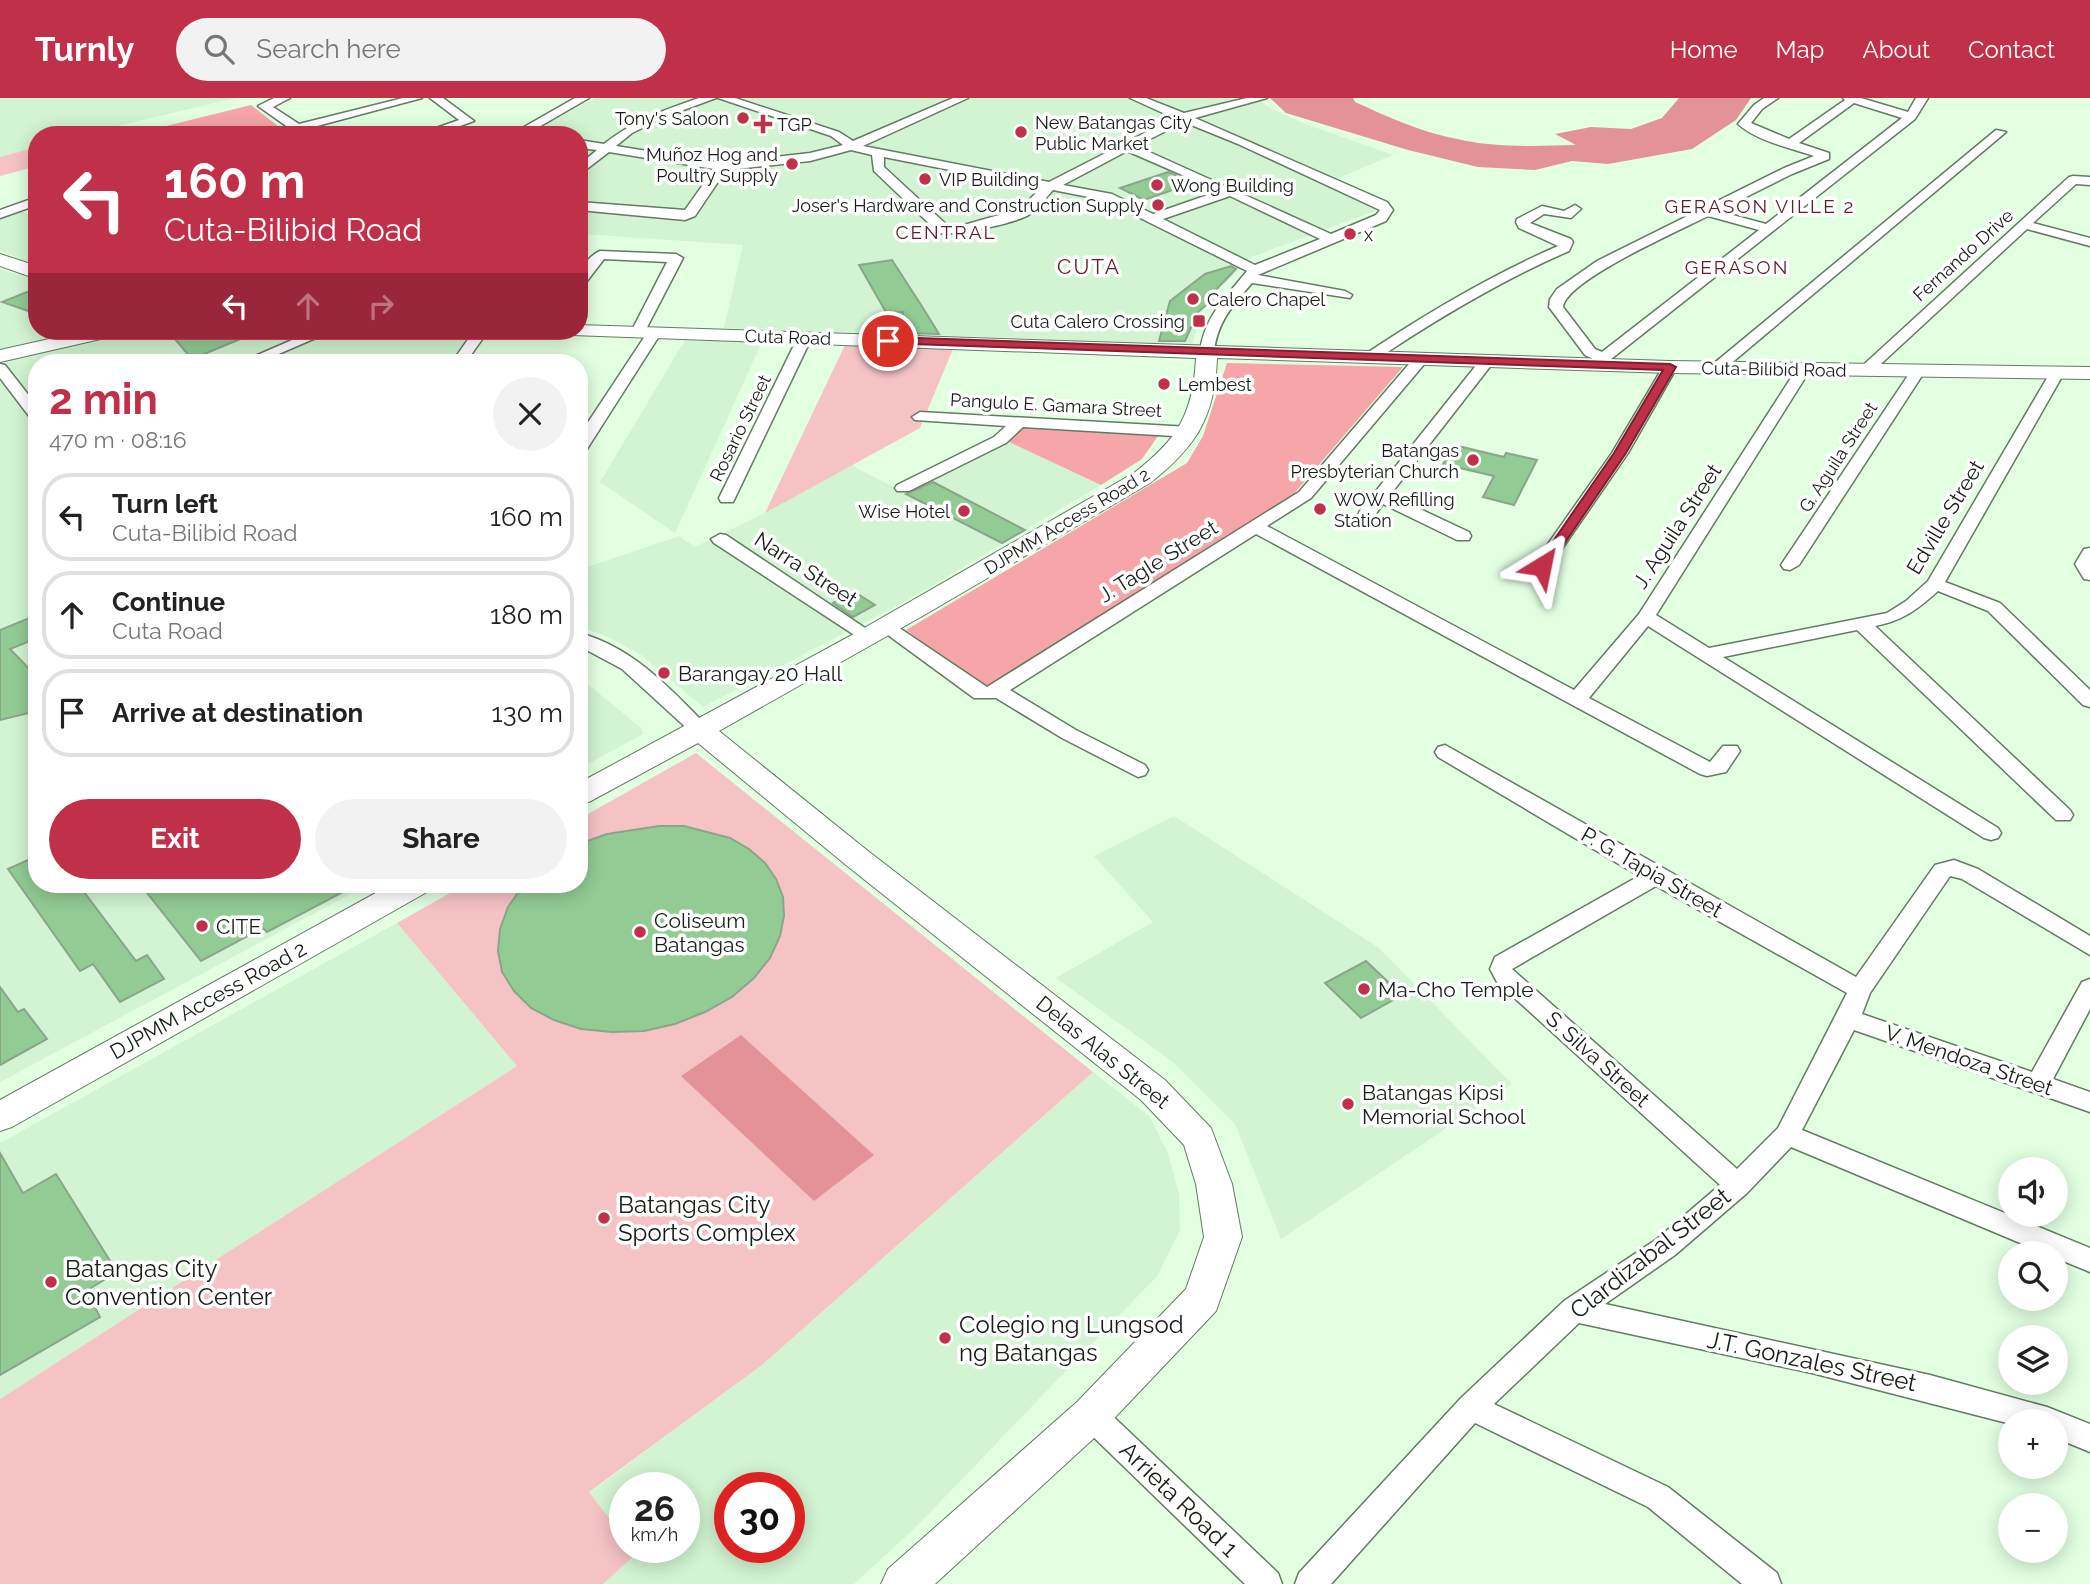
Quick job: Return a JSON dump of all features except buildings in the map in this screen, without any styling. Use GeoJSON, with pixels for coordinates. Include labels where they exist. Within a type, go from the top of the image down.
{"type":"FeatureCollection","features":[{"type":"Feature","properties":{"kind":"street"},"geometry":{"type":"LineString","coordinates":[[284,98],[264,106],[294,126]]}},
{"type":"Feature","properties":{"kind":"street"},"geometry":{"type":"LineString","coordinates":[[319,126],[416,98]]}},
{"type":"Feature","properties":{"kind":"street"},"geometry":{"type":"LineString","coordinates":[[436,98],[468,121],[452,126]]}},
{"type":"Feature","properties":{"kind":"street"},"geometry":{"type":"LineString","coordinates":[[532,126],[583,98]]}},
{"type":"Feature","properties":{"kind":"street"},"geometry":{"type":"LineString","coordinates":[[588,163],[628,131],[710,98]]}},
{"type":"Feature","properties":{"kind":"street"},"geometry":{"type":"LineString","coordinates":[[724,98],[835,134],[852,146],[878,154],[1108,197],[1252,274],[1345,295]]}},
{"type":"Feature","properties":{"kind":"street"},"geometry":{"type":"LineString","coordinates":[[588,145],[722,167],[824,155],[852,146],[962,98]]}},
{"type":"Feature","properties":{"kind":"street"},"geometry":{"type":"LineString","coordinates":[[1136,98],[1301,167],[1383,205],[1387,210],[1381,218],[1252,274]]}},
{"type":"Feature","properties":{"kind":"street"},"geometry":{"type":"LineString","coordinates":[[878,154],[878,167],[944,230],[950,231],[1025,212],[1049,187],[1184,117],[1214,111],[1239,101],[1261,98]]}},
{"type":"Feature","properties":{"kind":"street"},"geometry":{"type":"LineString","coordinates":[[1772,98],[1758,107],[1744,124],[1758,132],[1851,164]]}},
{"type":"Feature","properties":{"kind":"street"},"geometry":{"type":"LineString","coordinates":[[1825,156],[1788,171],[1602,264],[1562,292],[1556,307],[1599,361],[1911,117],[1922,98]]}},
{"type":"Feature","properties":{"kind":"street"},"geometry":{"type":"LineString","coordinates":[[1791,143],[1851,99],[1911,117]]}},
{"type":"Feature","properties":{"kind":"street"},"geometry":{"type":"LineString","coordinates":[[1197,100],[1214,111]]}},
{"type":"Feature","properties":{"kind":"street"},"geometry":{"type":"LineString","coordinates":[[1717,368],[2000,132]]}},
{"type":"Feature","properties":{"kind":"street"},"geometry":{"type":"LineString","coordinates":[[1125,146],[1331,239]]}},
{"type":"Feature","properties":{"kind":"street"},"geometry":{"type":"LineString","coordinates":[[588,207],[685,216],[690,213],[722,167]]}},
{"type":"Feature","properties":{"kind":"street","name":"Fernando Drive"},"geometry":{"type":"LineString","coordinates":[[1866,370],[2073,180],[2090,181]]}},
{"type":"Feature","properties":{"kind":"street"},"geometry":{"type":"LineString","coordinates":[[1152,219],[1230,192]]}},
{"type":"Feature","properties":{"kind":"street"},"geometry":{"type":"LineString","coordinates":[[0,214],[28,204]]}},
{"type":"Feature","properties":{"kind":"street"},"geometry":{"type":"LineString","coordinates":[[1369,358],[1429,318],[1505,274],[1564,248],[1566,242],[1522,222],[1542,210],[1566,215],[1575,209]]}},
{"type":"Feature","properties":{"kind":"street"},"geometry":{"type":"LineString","coordinates":[[1708,212],[1766,228]]}},
{"type":"Feature","properties":{"kind":"street"},"geometry":{"type":"LineString","coordinates":[[2025,225],[2090,242]]}},
{"type":"Feature","properties":{"kind":"street"},"geometry":{"type":"LineString","coordinates":[[588,270],[600,255],[676,258],[646,332],[588,426]]}},
{"type":"Feature","properties":{"kind":"street"},"geometry":{"type":"LineString","coordinates":[[0,260],[28,270]]}},
{"type":"Feature","properties":{"kind":"street","name":"DJPMM Access Road 2"},"geometry":{"type":"LineString","coordinates":[[588,790],[877,632],[1133,484],[1176,450],[1190,432],[1203,398],[1207,334],[1216,316],[1252,274]]}},
{"type":"Feature","properties":{"kind":"street","name":"Cuta Road"},"geometry":{"type":"LineString","coordinates":[[588,331],[1207,352]]}},
{"type":"Feature","properties":{"kind":"street","name":"Rosario Street"},"geometry":{"type":"LineString","coordinates":[[727,498],[805,337]]}},
{"type":"Feature","properties":{"kind":"street"},"geometry":{"type":"LineString","coordinates":[[0,356],[71,340]]}},
{"type":"Feature","properties":{"kind":"street"},"geometry":{"type":"LineString","coordinates":[[268,354],[303,340]]}},
{"type":"Feature","properties":{"kind":"street","name":"Cuta-Bilibid Road"},"geometry":{"type":"LineString","coordinates":[[1207,352],[1487,361],[1599,361],[1670,367],[2090,373]]}},
{"type":"Feature","properties":{"kind":"street","name":"J. Tagle Street"},"geometry":{"type":"LineString","coordinates":[[997,690],[1305,495],[1421,359]]}},
{"type":"Feature","properties":{"kind":"street"},"geometry":{"type":"LineString","coordinates":[[1366,515],[1487,361]]}},
{"type":"Feature","properties":{"kind":"street"},"geometry":{"type":"LineString","coordinates":[[1538,571],[1620,453],[1670,367]]}},
{"type":"Feature","properties":{"kind":"street"},"geometry":{"type":"LineString","coordinates":[[0,368],[28,405]]}},
{"type":"Feature","properties":{"kind":"street","name":"J. Aguila Street"},"geometry":{"type":"LineString","coordinates":[[1578,698],[1646,617],[1803,370]]}},
{"type":"Feature","properties":{"kind":"street","name":"G. Aguila Street"},"geometry":{"type":"LineString","coordinates":[[1790,565],[1918,371]]}},
{"type":"Feature","properties":{"kind":"street","name":"Edville Street"},"geometry":{"type":"LineString","coordinates":[[1704,655],[1863,625],[1893,617],[1912,605],[1935,584],[2057,373]]}},
{"type":"Feature","properties":{"kind":"street","name":"Pangulo E. Gamara Street"},"geometry":{"type":"LineString","coordinates":[[920,417],[1190,432]]}},
{"type":"Feature","properties":{"kind":"street"},"geometry":{"type":"LineString","coordinates":[[904,488],[1000,440],[1018,423]]}},
{"type":"Feature","properties":{"kind":"street"},"geometry":{"type":"LineString","coordinates":[[1381,497],[1464,536]]}},
{"type":"Feature","properties":{"kind":"street"},"geometry":{"type":"LineString","coordinates":[[1255,526],[1707,769],[1719,767],[1730,751]]}},
{"type":"Feature","properties":{"kind":"street","name":"Narra Street"},"geometry":{"type":"LineString","coordinates":[[720,539],[877,632]]}},
{"type":"Feature","properties":{"kind":"street"},"geometry":{"type":"LineString","coordinates":[[2090,553],[2084,564],[2090,575]]}},
{"type":"Feature","properties":{"kind":"street"},"geometry":{"type":"LineString","coordinates":[[1935,584],[1994,607],[2090,701]]}},
{"type":"Feature","properties":{"kind":"street"},"geometry":{"type":"LineString","coordinates":[[1646,617],[1991,833]]}},
{"type":"Feature","properties":{"kind":"street"},"geometry":{"type":"LineString","coordinates":[[1863,625],[2063,815]]}},
{"type":"Feature","properties":{"kind":"street"},"geometry":{"type":"LineString","coordinates":[[877,632],[981,694],[987,695],[997,690],[1069,734],[1138,770]]}},
{"type":"Feature","properties":{"kind":"street","name":"Delas Alas Street"},"geometry":{"type":"LineString","coordinates":[[588,642],[626,664],[672,702],[699,729],[857,858],[1153,1090],[1199,1138],[1214,1184],[1223,1237],[1202,1299],[1091,1415],[903,1584]]}},
{"type":"Feature","properties":{"kind":"street","name":"P. G. Tapia Street"},"geometry":{"type":"LineString","coordinates":[[1445,752],[1656,876],[1860,990]]}},
{"type":"Feature","properties":{"kind":"street","name":"Clardizabal Street"},"geometry":{"type":"LineString","coordinates":[[1310,1584],[1471,1407],[1574,1310],[1666,1247],[1738,1185],[1787,1135],[1860,990],[1943,870],[1954,868],[1970,874],[2090,947]]}},
{"type":"Feature","properties":{"kind":"street","name":"S. Silva Street"},"geometry":{"type":"LineString","coordinates":[[1656,876],[1503,963],[1501,969],[1505,976],[1738,1185]]}},
{"type":"Feature","properties":{"kind":"street","name":"DJPMM Access Road 2"},"geometry":{"type":"LineString","coordinates":[[0,1116],[400,893]]}},
{"type":"Feature","properties":{"kind":"street"},"geometry":{"type":"LineString","coordinates":[[2038,1084],[2090,988]]}},
{"type":"Feature","properties":{"kind":"street","name":"V. Mendoza Street"},"geometry":{"type":"LineString","coordinates":[[1847,1020],[2090,1102]]}},
{"type":"Feature","properties":{"kind":"street"},"geometry":{"type":"LineString","coordinates":[[1787,1135],[2090,1260]]}},
{"type":"Feature","properties":{"kind":"street","name":"J.T. Gonzales Street"},"geometry":{"type":"LineString","coordinates":[[1574,1310],[1893,1378],[1969,1396],[2010,1409]]}},
{"type":"Feature","properties":{"kind":"street"},"geometry":{"type":"LineString","coordinates":[[1471,1407],[1658,1497],[1766,1584]]}},
{"type":"Feature","properties":{"kind":"street","name":"Arrieta Road 1"},"geometry":{"type":"LineString","coordinates":[[1091,1415],[1267,1584]]}},
{"type":"Feature","properties":{"kind":"street"},"geometry":{"type":"LineString","coordinates":[[2068,1429],[2090,1438]]}},
{"type":"Feature","properties":{"kind":"shaded area"},"geometry":{"type":"Polygon","coordinates":[[[0,98],[236,98],[117,126],[28,126],[28,149],[0,157],[0,98]]]}},
{"type":"Feature","properties":{"kind":"shaded area"},"geometry":{"type":"Polygon","coordinates":[[[595,98],[1257,98],[1268,107],[1303,123],[1393,155],[1324,184],[1380,209],[1252,257],[1217,291],[1203,310],[1192,344],[724,328],[743,245],[588,234],[588,126],[544,126],[595,98]]]}},
{"type":"Feature","properties":{"kind":"shaded area"},"geometry":{"type":"Polygon","coordinates":[[[1270,98],[1353,98],[1355,102],[1392,118],[1444,136],[1486,144],[1531,146],[1576,145],[1555,134],[1591,127],[1631,129],[1662,118],[1679,98],[1751,98],[1736,120],[1692,149],[1608,164],[1572,161],[1535,170],[1478,167],[1408,150],[1286,113],[1270,98]]]}},
{"type":"Feature","properties":{"kind":"shaded area"},"geometry":{"type":"Polygon","coordinates":[[[251,105],[278,126],[166,126],[251,105]]]}},
{"type":"Feature","properties":{"kind":"shaded area"},"geometry":{"type":"Polygon","coordinates":[[[28,149],[28,168],[0,176],[0,157],[28,149]]]}},
{"type":"Feature","properties":{"kind":"shaded area"},"geometry":{"type":"Polygon","coordinates":[[[21,211],[28,214],[28,262],[0,251],[0,219],[21,211]]]}},
{"type":"Feature","properties":{"kind":"shaded area"},"geometry":{"type":"Polygon","coordinates":[[[0,269],[28,277],[28,340],[53,340],[0,352],[0,269]]]}},
{"type":"Feature","properties":{"kind":"shaded area"},"geometry":{"type":"Polygon","coordinates":[[[93,340],[293,340],[260,354],[33,354],[93,340]]]}},
{"type":"Feature","properties":{"kind":"shaded area"},"geometry":{"type":"Polygon","coordinates":[[[312,340],[468,340],[456,354],[276,354],[312,340]]]}},
{"type":"Feature","properties":{"kind":"shaded area"},"geometry":{"type":"Polygon","coordinates":[[[685,340],[762,342],[675,533],[600,482],[685,340]]]}},
{"type":"Feature","properties":{"kind":"shaded area"},"geometry":{"type":"Polygon","coordinates":[[[845,345],[953,349],[920,428],[765,513],[845,345]]]}},
{"type":"Feature","properties":{"kind":"shaded area"},"geometry":{"type":"Polygon","coordinates":[[[28,355],[28,394],[3,361],[28,355]]]}},
{"type":"Feature","properties":{"kind":"shaded area"},"geometry":{"type":"Polygon","coordinates":[[[1227,363],[1403,367],[1292,496],[986,689],[906,630],[1187,463],[1203,436],[1227,363]]]}},
{"type":"Feature","properties":{"kind":"shaded area"},"geometry":{"type":"Polygon","coordinates":[[[0,382],[28,418],[28,893],[352,893],[0,1082],[0,382]]]}},
{"type":"Feature","properties":{"kind":"shaded area"},"geometry":{"type":"Polygon","coordinates":[[[1023,425],[1160,433],[1142,459],[1101,485],[1007,441],[1023,425]]]}},
{"type":"Feature","properties":{"kind":"shaded area"},"geometry":{"type":"Polygon","coordinates":[[[1007,441],[1101,485],[906,601],[703,707],[641,655],[588,629],[588,567],[679,536],[695,547],[765,513],[851,465],[903,492],[951,471],[1007,441]]]}},
{"type":"Feature","properties":{"kind":"shaded area"},"geometry":{"type":"Polygon","coordinates":[[[588,684],[641,728],[643,734],[588,764],[588,684]]]}},
{"type":"Feature","properties":{"kind":"shaded area","name":"Batangas City Sports Complex"},"geometry":{"type":"Polygon","coordinates":[[[696,753],[1093,1072],[762,1365],[616,1472],[609,1472],[609,1477],[589,1492],[609,1518],[609,1563],[626,1563],[603,1584],[0,1584],[0,1399],[517,1066],[397,923],[450,893],[588,893],[588,814],[696,753]]]}},
{"type":"Feature","properties":{"kind":"shaded area"},"geometry":{"type":"Polygon","coordinates":[[[1174,816],[1379,948],[1512,1084],[1281,1239],[1235,1124],[1173,1062],[1056,978],[1153,922],[1094,856],[1174,816]]]}},
{"type":"Feature","properties":{"kind":"shaded area"},"geometry":{"type":"Polygon","coordinates":[[[397,923],[517,1066],[0,1399],[0,1143],[397,923]]]}},
{"type":"Feature","properties":{"kind":"shaded area"},"geometry":{"type":"Polygon","coordinates":[[[741,1035],[874,1155],[814,1201],[681,1076],[741,1035]]]}},
{"type":"Feature","properties":{"kind":"shaded area","name":"Colegio ng Lungsod ng Batangas"},"geometry":{"type":"Polygon","coordinates":[[[1093,1072],[1149,1116],[1168,1153],[1179,1194],[1180,1230],[1157,1276],[917,1526],[854,1584],[603,1584],[626,1563],[700,1563],[700,1472],[617,1472],[762,1365],[1093,1072]]]}},
{"type":"Feature","properties":{"kind":"shaded area","name":"Colegio ng Lungsod ng Batangas"},"geometry":{"type":"Polygon","coordinates":[[[609,1478],[609,1519],[589,1493],[609,1478]]]}},
{"type":"Feature","properties":{"kind":"place","name":"Tony's Saloon"},"geometry":{"type":"Point","coordinates":[743,118]}},
{"type":"Feature","properties":{"kind":"place","name":"TGP"},"geometry":{"type":"Point","coordinates":[763,124]}},
{"type":"Feature","properties":{"kind":"place","name":"New Batangas City Public Market"},"geometry":{"type":"Point","coordinates":[1021,132]}},
{"type":"Feature","properties":{"kind":"place","name":"Muñoz Hog and Poultry Supply"},"geometry":{"type":"Point","coordinates":[792,164]}},
{"type":"Feature","properties":{"kind":"place","name":"VIP Building"},"geometry":{"type":"Point","coordinates":[925,179]}},
{"type":"Feature","properties":{"kind":"place","name":"Wong Building"},"geometry":{"type":"Point","coordinates":[1157,185]}},
{"type":"Feature","properties":{"kind":"place","name":"Joser's Hardware and Construction Supply"},"geometry":{"type":"Point","coordinates":[1158,205]}},
{"type":"Feature","properties":{"kind":"place","name":"x"},"geometry":{"type":"Point","coordinates":[1350,234]}},
{"type":"Feature","properties":{"kind":"place","name":"Calero Chapel"},"geometry":{"type":"Point","coordinates":[1193,299]}},
{"type":"Feature","properties":{"kind":"place","name":"Cuta Calero Crossing"},"geometry":{"type":"Point","coordinates":[1199,321]}},
{"type":"Feature","properties":{"kind":"place","name":"Lembest"},"geometry":{"type":"Point","coordinates":[1164,384]}},
{"type":"Feature","properties":{"kind":"place","name":"Batangas Presbyterian Church"},"geometry":{"type":"Point","coordinates":[1473,460]}},
{"type":"Feature","properties":{"kind":"place","name":"WOW Refilling Station"},"geometry":{"type":"Point","coordinates":[1320,509]}},
{"type":"Feature","properties":{"kind":"place","name":"Wise Hotel"},"geometry":{"type":"Point","coordinates":[964,511]}},
{"type":"Feature","properties":{"kind":"place","name":"Barangay 20 Hall"},"geometry":{"type":"Point","coordinates":[664,673]}},
{"type":"Feature","properties":{"kind":"place","name":"CITE"},"geometry":{"type":"Point","coordinates":[202,926]}},
{"type":"Feature","properties":{"kind":"place","name":"Coliseum Batangas"},"geometry":{"type":"Point","coordinates":[640,932]}},
{"type":"Feature","properties":{"kind":"place","name":"Ma-Cho Temple"},"geometry":{"type":"Point","coordinates":[1364,989]}},
{"type":"Feature","properties":{"kind":"place","name":"Batangas Kipsi Memorial School"},"geometry":{"type":"Point","coordinates":[1348,1104]}},
{"type":"Feature","properties":{"kind":"place","name":"Batangas City Sports Complex"},"geometry":{"type":"Point","coordinates":[604,1218]}},
{"type":"Feature","properties":{"kind":"place","name":"Batangas City Convention Center"},"geometry":{"type":"Point","coordinates":[51,1282]}},
{"type":"Feature","properties":{"kind":"place","name":"Colegio ng Lungsod ng Batangas"},"geometry":{"type":"Point","coordinates":[945,1338]}},
{"type":"Feature","properties":{"kind":"district","name":"GERASON VILLE 2"},"geometry":{"type":"Point","coordinates":[1760,206]}},
{"type":"Feature","properties":{"kind":"district","name":"CENTRAL"},"geometry":{"type":"Point","coordinates":[946,232]}},
{"type":"Feature","properties":{"kind":"district","name":"CUTA"},"geometry":{"type":"Point","coordinates":[1089,266]}},
{"type":"Feature","properties":{"kind":"district","name":"GERASON"},"geometry":{"type":"Point","coordinates":[1737,267]}},
{"type":"Feature","properties":{"kind":"route"},"geometry":{"type":"LineString","coordinates":[[888,341],[1670,367],[1620,453],[1542,566]]}}]}
